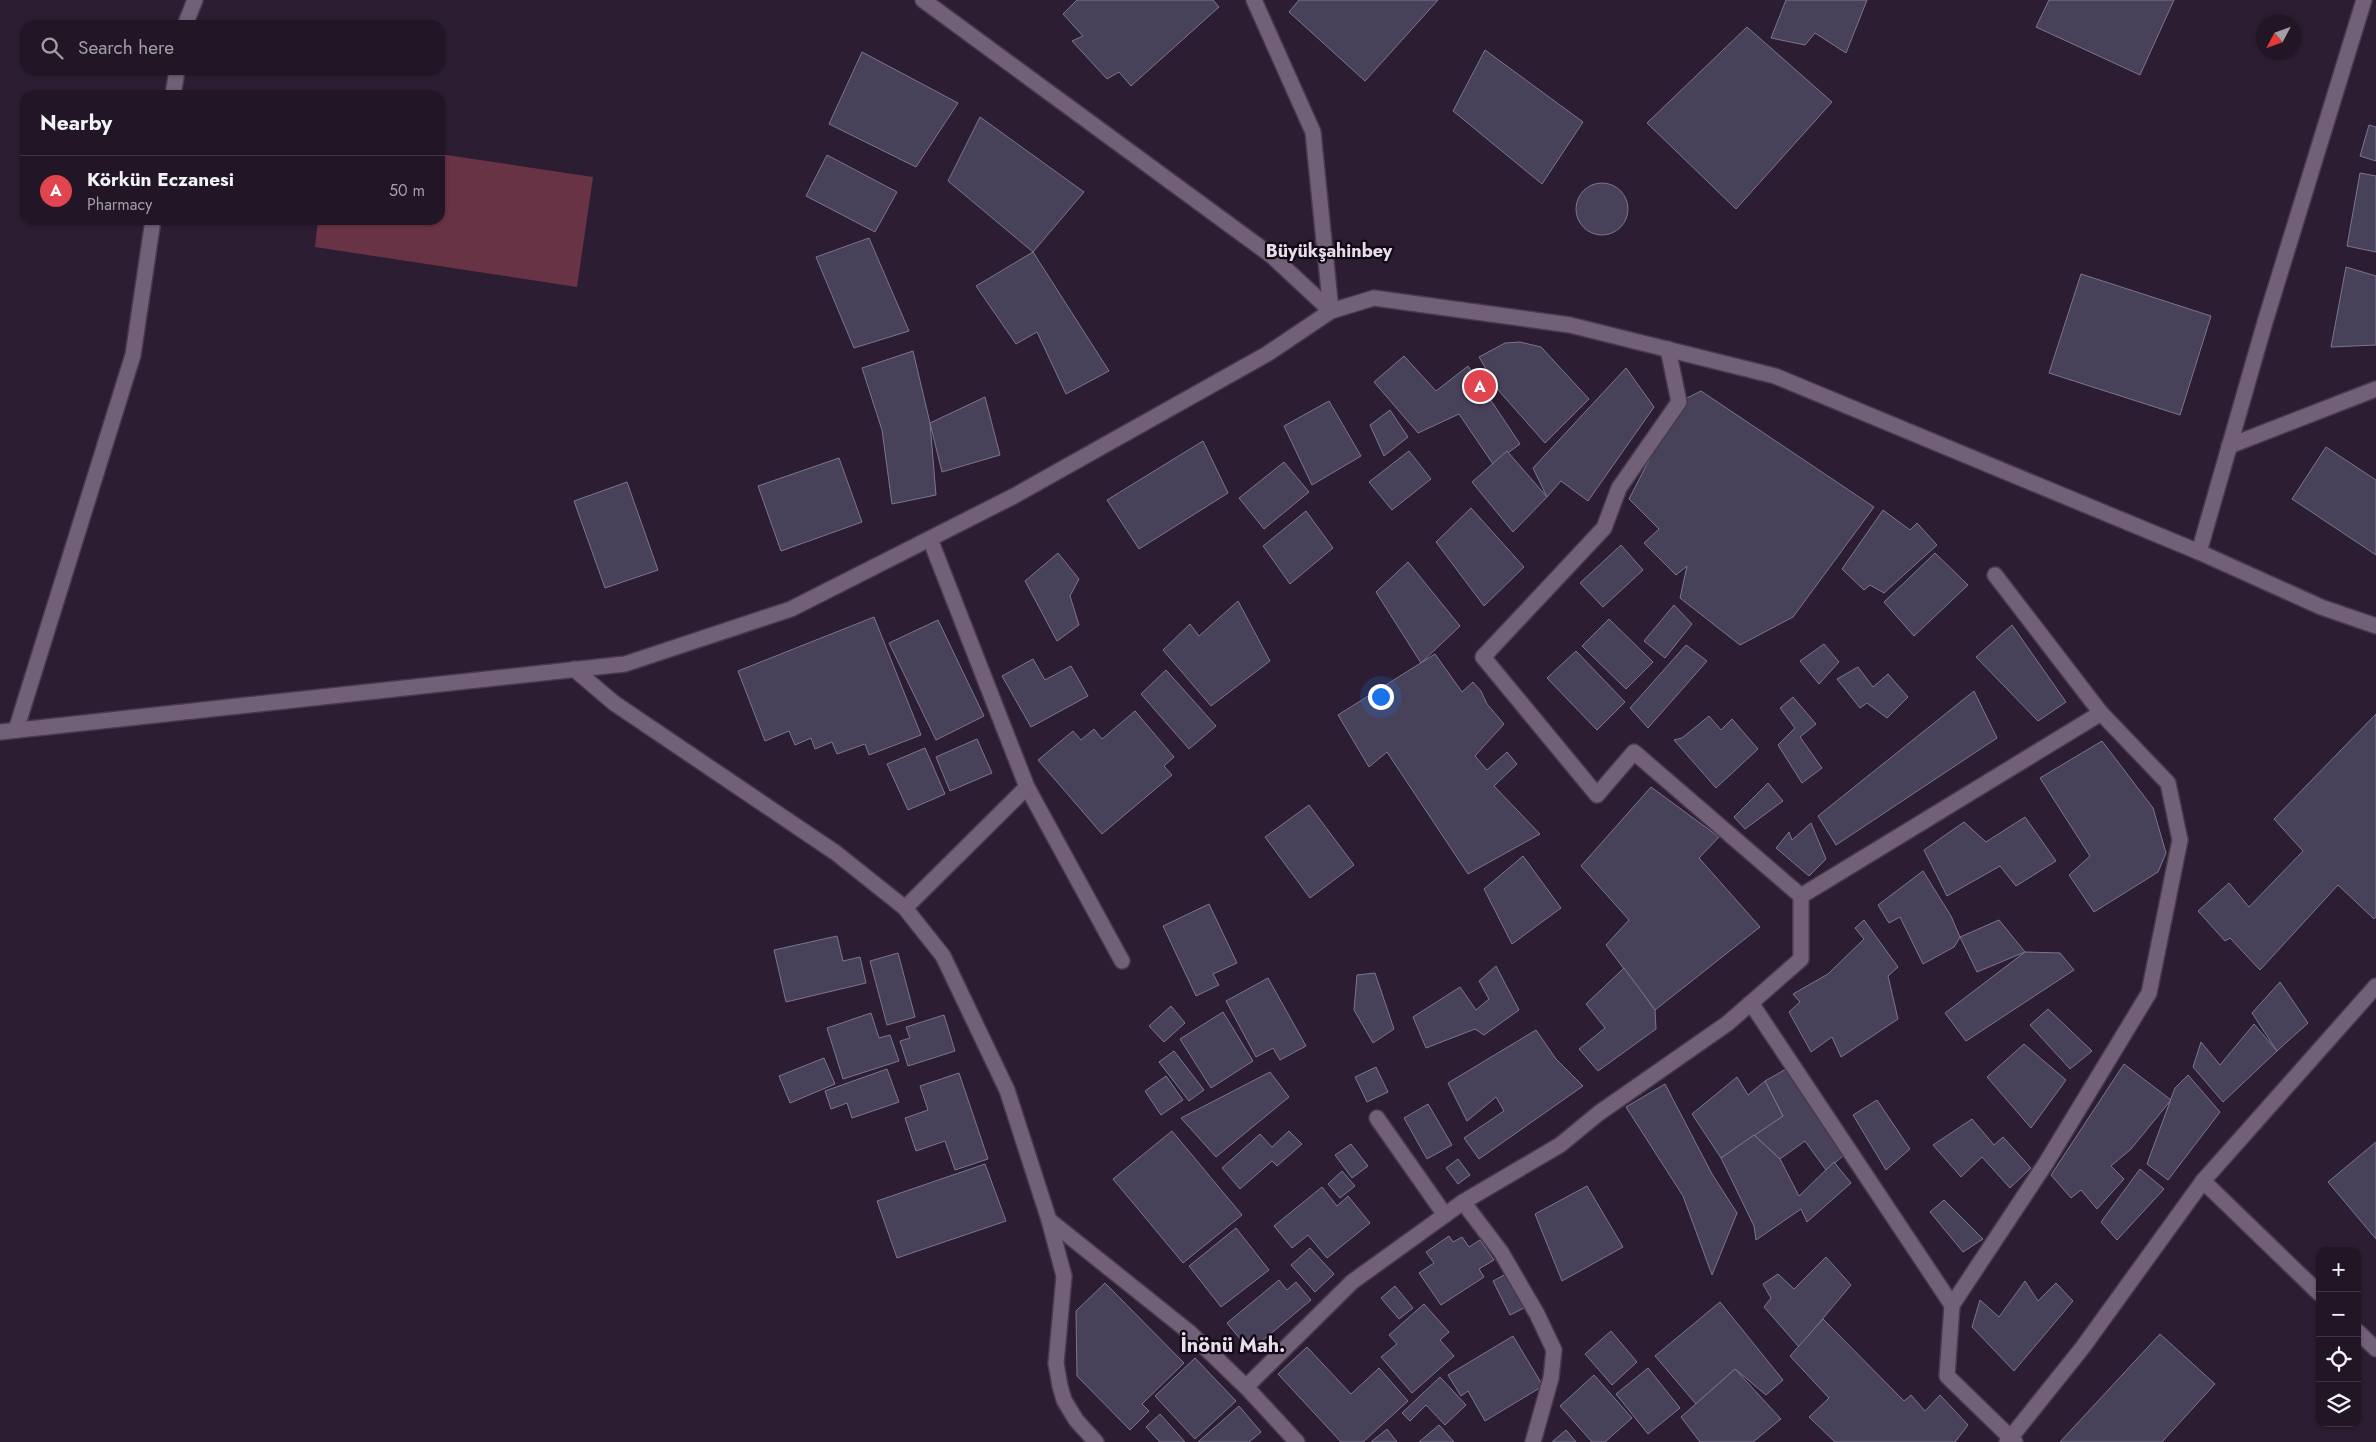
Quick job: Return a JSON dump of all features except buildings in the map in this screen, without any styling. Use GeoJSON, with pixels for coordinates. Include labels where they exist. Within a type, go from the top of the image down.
{"type":"FeatureCollection","features":[{"type":"Feature","properties":{"kind":"street"},"geometry":{"type":"LineString","coordinates":[[187,20],[195,0]]}},
{"type":"Feature","properties":{"kind":"street"},"geometry":{"type":"LineString","coordinates":[[923,0],[1272,256],[1331,311]]}},
{"type":"Feature","properties":{"kind":"street"},"geometry":{"type":"LineString","coordinates":[[1254,0],[1313,132],[1331,311]]}},
{"type":"Feature","properties":{"kind":"street"},"geometry":{"type":"LineString","coordinates":[[2199,552],[2265,322],[2364,0]]}},
{"type":"Feature","properties":{"kind":"street"},"geometry":{"type":"LineString","coordinates":[[174,90],[175,75]]}},
{"type":"Feature","properties":{"kind":"street"},"geometry":{"type":"LineString","coordinates":[[16,730],[132,355],[152,225]]}},
{"type":"Feature","properties":{"kind":"street"},"geometry":{"type":"LineString","coordinates":[[0,732],[625,664],[791,609],[1014,496],[1267,354],[1331,311],[1374,298],[1570,325],[1775,376],[2199,552],[2321,607],[2376,626]]}},
{"type":"Feature","properties":{"kind":"street"},"geometry":{"type":"LineString","coordinates":[[1246,1387],[1352,1282],[1463,1202],[1560,1144],[1599,1112],[1728,1023],[1801,959],[1801,896],[1634,752],[1597,796],[1483,657],[1604,528],[1619,488],[1679,402],[1668,350]]}},
{"type":"Feature","properties":{"kind":"street"},"geometry":{"type":"LineString","coordinates":[[2229,446],[2376,390]]}},
{"type":"Feature","properties":{"kind":"street"},"geometry":{"type":"LineString","coordinates":[[930,539],[1027,787],[1122,961]]}},
{"type":"Feature","properties":{"kind":"street"},"geometry":{"type":"LineString","coordinates":[[1995,575],[2101,713],[2168,783],[2180,840],[2149,993],[2046,1164],[1952,1305],[1947,1376],[2011,1441],[2083,1347],[2203,1181],[2373,996]]}},
{"type":"Feature","properties":{"kind":"street"},"geometry":{"type":"LineString","coordinates":[[574,669],[614,703],[836,853],[906,908],[943,956],[1007,1090],[1049,1220],[1064,1276],[1056,1363],[1060,1386],[1064,1400],[1076,1420],[1096,1442]]}},
{"type":"Feature","properties":{"kind":"street"},"geometry":{"type":"LineString","coordinates":[[1801,896],[2101,713]]}},
{"type":"Feature","properties":{"kind":"street"},"geometry":{"type":"LineString","coordinates":[[906,908],[1027,787]]}},
{"type":"Feature","properties":{"kind":"street"},"geometry":{"type":"LineString","coordinates":[[1751,1002],[1952,1305]]}},
{"type":"Feature","properties":{"kind":"street"},"geometry":{"type":"LineString","coordinates":[[1377,1118],[1445,1215]]}},
{"type":"Feature","properties":{"kind":"street"},"geometry":{"type":"LineString","coordinates":[[2203,1181],[2318,1292]]}},
{"type":"Feature","properties":{"kind":"street"},"geometry":{"type":"LineString","coordinates":[[1463,1202],[1501,1252],[1537,1314],[1554,1350],[1551,1378],[1533,1442]]}},
{"type":"Feature","properties":{"kind":"street"},"geometry":{"type":"LineString","coordinates":[[1049,1220],[1189,1332],[1246,1387],[1297,1442]]}},
{"type":"Feature","properties":{"kind":"street"},"geometry":{"type":"LineString","coordinates":[[2361,1335],[2376,1349]]}},
{"type":"Feature","properties":{"kind":"shaded area"},"geometry":{"type":"Polygon","coordinates":[[[445,155],[593,177],[577,287],[315,247],[317,225],[445,225],[445,155]]]}},
{"type":"Feature","properties":{"kind":"place","name":"Körkün Eczanesi"},"geometry":{"type":"Point","coordinates":[1480,386]}},
{"type":"Feature","properties":{"kind":"district","name":"Büyükşahinbey"},"geometry":{"type":"Point","coordinates":[1329,251]}},
{"type":"Feature","properties":{"kind":"district","name":"İnönü Mah."},"geometry":{"type":"Point","coordinates":[1233,1345]}}]}
